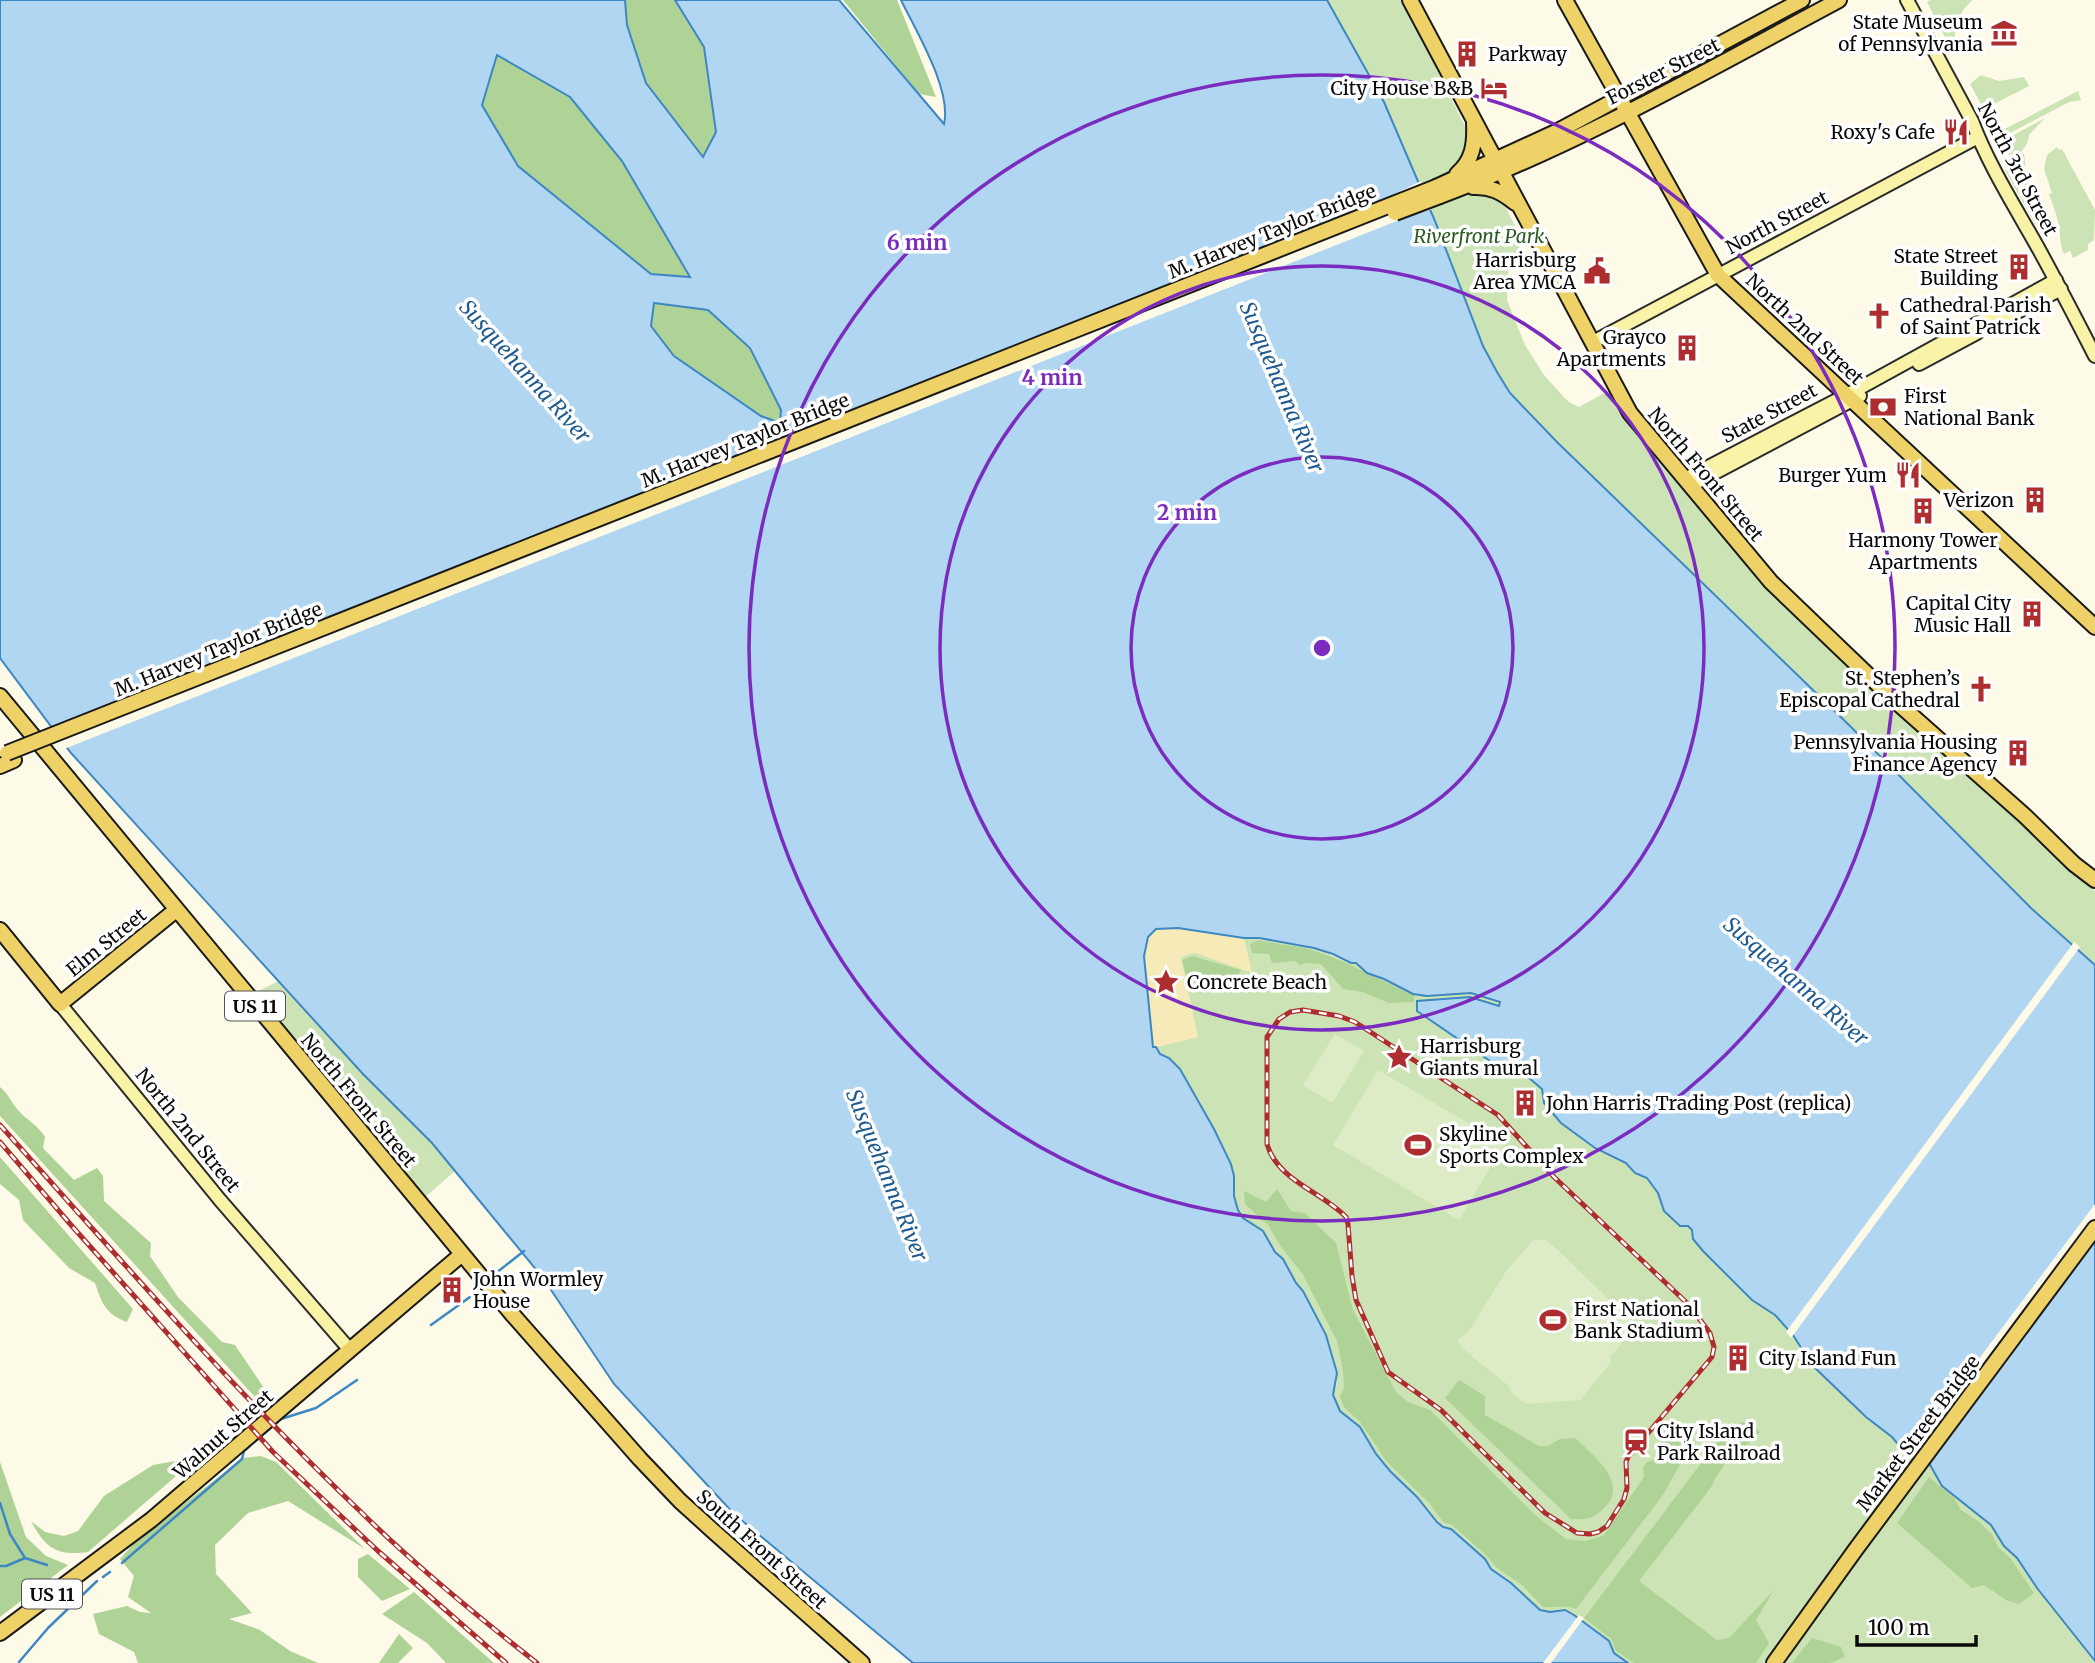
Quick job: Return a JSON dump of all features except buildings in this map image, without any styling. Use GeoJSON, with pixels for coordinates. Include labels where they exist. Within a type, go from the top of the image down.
{"type":"FeatureCollection","features":[{"type":"Feature","properties":{"kind":"main road","name":"North Front Street"},"geometry":{"type":"LineString","coordinates":[[1410,0],[1630,413],[1771,582],[1892,698],[2025,816],[2074,864],[2095,880]]}},
{"type":"Feature","properties":{"kind":"main road","name":"North 2nd Street"},"geometry":{"type":"LineString","coordinates":[[1565,0],[1718,275],[2095,626]]}},
{"type":"Feature","properties":{"kind":"main road","name":"Forster Street"},"geometry":{"type":"LineString","coordinates":[[1499,167],[1619,97],[1802,0]]}},
{"type":"Feature","properties":{"kind":"main road","name":"Forster Street"},"geometry":{"type":"LineString","coordinates":[[1499,167],[1628,112],[1839,0]]}},
{"type":"Feature","properties":{"kind":"main road"},"geometry":{"type":"LineString","coordinates":[[1473,118],[1474,144],[1471,158],[1461,171],[1456,184],[1492,189],[1520,207]]}},
{"type":"Feature","properties":{"kind":"main road","name":"M. Harvey Taylor Bridge"},"geometry":{"type":"LineString","coordinates":[[5,759],[1499,167]]}},
{"type":"Feature","properties":{"kind":"main road","name":"North Front Street"},"geometry":{"type":"LineString","coordinates":[[0,696],[462,1254],[640,1459]]}},
{"type":"Feature","properties":{"kind":"main road","name":"Elm Street"},"geometry":{"type":"LineString","coordinates":[[60,1004],[176,910]]}},
{"type":"Feature","properties":{"kind":"main road","name":"North 2nd Street"},"geometry":{"type":"LineString","coordinates":[[0,930],[60,1004]]}},
{"type":"Feature","properties":{"kind":"main road","name":"Market Street Bridge"},"geometry":{"type":"LineString","coordinates":[[1774,1663],[2095,1228]]}},
{"type":"Feature","properties":{"kind":"main road","name":"Walnut Street"},"geometry":{"type":"LineString","coordinates":[[0,1633],[151,1520],[462,1254]]}},
{"type":"Feature","properties":{"kind":"main road","name":"South Front Street"},"geometry":{"type":"LineString","coordinates":[[640,1459],[712,1530],[862,1663]]}},
{"type":"Feature","properties":{"kind":"street","name":"North 3rd Street"},"geometry":{"type":"LineString","coordinates":[[1908,0],[2095,356]]}},
{"type":"Feature","properties":{"kind":"street","name":"North Street"},"geometry":{"type":"LineString","coordinates":[[1593,342],[1978,137]]}},
{"type":"Feature","properties":{"kind":"street","name":"State Street"},"geometry":{"type":"LineString","coordinates":[[1687,482],[2058,285]]}},
{"type":"Feature","properties":{"kind":"street","name":"North 2nd Street"},"geometry":{"type":"LineString","coordinates":[[60,1004],[220,1200],[350,1350]]}},
{"type":"Feature","properties":{"kind":"green space"},"geometry":{"type":"Polygon","coordinates":[[[625,0],[675,0],[704,47],[716,132],[704,158],[646,83],[627,25],[625,0]]]}},
{"type":"Feature","properties":{"kind":"green space"},"geometry":{"type":"Polygon","coordinates":[[[843,0],[897,0],[936,97],[919,94],[843,0]]]}},
{"type":"Feature","properties":{"kind":"green space","name":"Riverfront Park"},"geometry":{"type":"Polygon","coordinates":[[[1327,0],[1402,0],[1520,236],[1519,254],[1515,260],[1509,260],[1507,300],[1525,345],[1544,375],[1569,402],[1579,407],[1610,390],[1824,640],[2069,871],[2095,891],[2095,965],[2032,909],[1850,726],[1557,442],[1510,393],[1483,346],[1435,221],[1384,102],[1327,0]]]}},
{"type":"Feature","properties":{"kind":"green space"},"geometry":{"type":"Polygon","coordinates":[[[1973,0],[1959,17],[1955,39],[1946,39],[1927,2],[1973,0]]]}},
{"type":"Feature","properties":{"kind":"green space"},"geometry":{"type":"Polygon","coordinates":[[[497,54],[570,97],[622,161],[691,277],[650,274],[518,166],[482,105],[497,54]]]}},
{"type":"Feature","properties":{"kind":"green space"},"geometry":{"type":"Polygon","coordinates":[[[1981,75],[1999,81],[2024,77],[2029,86],[1988,107],[1982,106],[1970,84],[1981,75]]]}},
{"type":"Feature","properties":{"kind":"green space"},"geometry":{"type":"Polygon","coordinates":[[[2078,91],[2081,100],[2069,102],[2010,133],[2003,130],[2078,91]]]}},
{"type":"Feature","properties":{"kind":"green space"},"geometry":{"type":"Polygon","coordinates":[[[2045,118],[2029,135],[2027,143],[2019,153],[2007,154],[2004,148],[2006,139],[2045,118]]]}},
{"type":"Feature","properties":{"kind":"green space"},"geometry":{"type":"Polygon","coordinates":[[[2057,147],[2062,149],[2095,210],[2094,240],[2088,244],[2088,250],[2073,258],[2070,251],[2064,254],[2062,250],[2057,218],[2049,194],[2052,193],[2044,169],[2047,155],[2057,147]]]}},
{"type":"Feature","properties":{"kind":"green space"},"geometry":{"type":"Polygon","coordinates":[[[2002,153],[2007,158],[2015,159],[2024,153],[2027,181],[2047,222],[2046,228],[2038,229],[2005,170],[2011,170],[2012,164],[2005,163],[2002,153]]]}},
{"type":"Feature","properties":{"kind":"green space"},"geometry":{"type":"Polygon","coordinates":[[[654,303],[709,310],[750,348],[781,410],[780,423],[761,416],[673,356],[651,326],[654,303]]]}},
{"type":"Feature","properties":{"kind":"green space"},"geometry":{"type":"Polygon","coordinates":[[[1153,931],[1310,947],[1356,963],[1375,977],[1413,994],[1427,996],[1471,993],[1500,1003],[1499,1006],[1470,997],[1418,1011],[1522,1072],[1542,1089],[1544,1103],[1548,1108],[1595,1148],[1626,1163],[1635,1173],[1647,1178],[1658,1193],[1664,1211],[1692,1230],[1693,1239],[1703,1251],[1752,1300],[1775,1315],[1793,1335],[1812,1365],[1902,1449],[1912,1451],[1929,1463],[1942,1486],[1991,1525],[2004,1546],[2017,1558],[2095,1663],[1628,1663],[1614,1653],[1609,1641],[1574,1615],[1565,1610],[1540,1610],[1491,1569],[1488,1563],[1451,1529],[1437,1522],[1376,1454],[1360,1427],[1340,1411],[1333,1394],[1337,1383],[1326,1335],[1283,1259],[1275,1252],[1263,1231],[1243,1218],[1238,1210],[1231,1164],[1180,1069],[1157,1050],[1153,931]]]}},
{"type":"Feature","properties":{"kind":"green space"},"geometry":{"type":"Polygon","coordinates":[[[1258,940],[1331,956],[1414,995],[1414,1002],[1389,1003],[1363,992],[1343,989],[1321,964],[1300,965],[1295,961],[1272,963],[1269,954],[1252,953],[1250,944],[1258,940]]]}},
{"type":"Feature","properties":{"kind":"green space"},"geometry":{"type":"Polygon","coordinates":[[[1192,956],[1241,970],[1236,982],[1188,984],[1182,960],[1192,956]]]}},
{"type":"Feature","properties":{"kind":"green space"},"geometry":{"type":"Polygon","coordinates":[[[279,981],[455,1171],[423,1199],[254,993],[279,981]]]}},
{"type":"Feature","properties":{"kind":"green space"},"geometry":{"type":"Polygon","coordinates":[[[1335,1034],[1364,1051],[1332,1103],[1303,1085],[1335,1034]]]}},
{"type":"Feature","properties":{"kind":"green space","name":"Skyline Sports Complex"},"geometry":{"type":"Polygon","coordinates":[[[1378,1070],[1504,1144],[1459,1220],[1333,1145],[1378,1070]]]}},
{"type":"Feature","properties":{"kind":"green space"},"geometry":{"type":"Polygon","coordinates":[[[0,1087],[20,1113],[45,1137],[43,1148],[74,1180],[97,1168],[103,1176],[104,1201],[151,1243],[150,1256],[178,1297],[222,1342],[235,1345],[268,1394],[267,1400],[259,1401],[254,1396],[0,1116],[0,1087]]]}},
{"type":"Feature","properties":{"kind":"green space"},"geometry":{"type":"Polygon","coordinates":[[[0,1157],[133,1309],[127,1322],[106,1307],[95,1283],[69,1268],[23,1220],[19,1200],[0,1184],[0,1157]]]}},
{"type":"Feature","properties":{"kind":"green space"},"geometry":{"type":"Polygon","coordinates":[[[1277,1189],[1291,1211],[1305,1213],[1336,1243],[1353,1310],[1396,1392],[1408,1402],[1430,1410],[1535,1515],[1566,1539],[1586,1541],[1604,1535],[1644,1477],[1643,1468],[1647,1462],[1654,1460],[1665,1430],[1687,1442],[1687,1452],[1663,1495],[1576,1609],[1543,1607],[1522,1585],[1496,1567],[1452,1525],[1443,1522],[1430,1504],[1387,1462],[1360,1422],[1344,1407],[1340,1397],[1344,1387],[1337,1341],[1302,1273],[1281,1247],[1268,1225],[1245,1204],[1244,1191],[1266,1202],[1277,1189]]]}},
{"type":"Feature","properties":{"kind":"green space","name":"First National Bank Stadium"},"geometry":{"type":"Polygon","coordinates":[[[1533,1240],[1545,1240],[1559,1251],[1636,1326],[1580,1400],[1526,1404],[1511,1392],[1509,1386],[1462,1348],[1458,1340],[1469,1331],[1505,1273],[1533,1240]]]}},
{"type":"Feature","properties":{"kind":"green space"},"geometry":{"type":"Polygon","coordinates":[[[1459,1380],[1485,1396],[1485,1415],[1539,1446],[1548,1446],[1560,1439],[1575,1438],[1598,1460],[1611,1478],[1612,1497],[1606,1506],[1590,1518],[1571,1519],[1445,1398],[1459,1380]]]}},
{"type":"Feature","properties":{"kind":"green space"},"geometry":{"type":"Polygon","coordinates":[[[1748,1421],[1760,1432],[1746,1446],[1737,1444],[1728,1452],[1726,1462],[1712,1486],[1639,1581],[1717,1640],[1729,1638],[1774,1590],[1756,1620],[1769,1643],[1756,1663],[1634,1663],[1616,1651],[1611,1639],[1584,1618],[1730,1425],[1748,1421]]]}},
{"type":"Feature","properties":{"kind":"green space"},"geometry":{"type":"Polygon","coordinates":[[[261,1456],[276,1462],[365,1549],[288,1501],[248,1513],[215,1545],[216,1574],[252,1613],[229,1619],[260,1630],[290,1651],[318,1663],[138,1663],[134,1652],[99,1634],[93,1614],[127,1606],[140,1612],[151,1613],[128,1597],[134,1576],[120,1559],[135,1542],[243,1458],[261,1456]]]}},
{"type":"Feature","properties":{"kind":"green space"},"geometry":{"type":"Polygon","coordinates":[[[198,1457],[88,1552],[68,1553],[54,1548],[47,1544],[31,1521],[45,1532],[64,1536],[78,1531],[104,1496],[153,1465],[198,1457]]]}},
{"type":"Feature","properties":{"kind":"green space"},"geometry":{"type":"Polygon","coordinates":[[[0,1462],[26,1537],[46,1556],[68,1565],[0,1617],[0,1462]]]}},
{"type":"Feature","properties":{"kind":"green space"},"geometry":{"type":"Polygon","coordinates":[[[1929,1477],[1954,1498],[1961,1510],[1992,1534],[1998,1547],[2011,1559],[2034,1593],[2019,1604],[2006,1600],[1984,1585],[1972,1588],[1897,1523],[1929,1477]]]}},
{"type":"Feature","properties":{"kind":"green space"},"geometry":{"type":"Polygon","coordinates":[[[368,1554],[410,1589],[382,1601],[358,1577],[358,1559],[368,1554]]]}},
{"type":"Feature","properties":{"kind":"green space"},"geometry":{"type":"Polygon","coordinates":[[[414,1592],[494,1663],[446,1663],[427,1643],[382,1614],[414,1592]]]}},
{"type":"Feature","properties":{"kind":"green space"},"geometry":{"type":"Polygon","coordinates":[[[399,1634],[413,1648],[398,1663],[379,1663],[399,1634]]]}},
{"type":"Feature","properties":{"kind":"green space"},"geometry":{"type":"Polygon","coordinates":[[[1812,1638],[1841,1647],[1845,1657],[1830,1663],[1792,1663],[1812,1638]]]}},
{"type":"Feature","properties":{"kind":"sand","name":"Concrete Beach"},"geometry":{"type":"Polygon","coordinates":[[[1178,928],[1244,938],[1252,973],[1195,953],[1181,957],[1198,1037],[1153,1048],[1144,957],[1148,937],[1156,929],[1178,928]]]}},
{"type":"Feature","properties":{"kind":"water","name":"Susquehanna River"},"geometry":{"type":"Polygon","coordinates":[[[0,0],[625,0],[627,25],[646,83],[703,157],[716,132],[704,47],[675,0],[839,0],[944,124],[945,110],[938,78],[901,0],[1327,0],[1384,102],[1435,221],[1483,346],[1510,393],[1557,442],[1850,726],[2032,909],[2095,965],[2095,1661],[2037,1588],[2017,1558],[2004,1546],[1991,1525],[1942,1486],[1929,1463],[1913,1451],[1902,1449],[1812,1365],[1793,1335],[1775,1315],[1752,1300],[1703,1251],[1693,1239],[1692,1230],[1688,1226],[1680,1226],[1664,1211],[1658,1193],[1647,1178],[1635,1173],[1626,1163],[1595,1148],[1561,1123],[1544,1103],[1542,1089],[1522,1072],[1509,1074],[1417,1011],[1417,1001],[1470,997],[1499,1006],[1500,1002],[1471,993],[1427,996],[1413,994],[1367,973],[1356,963],[1314,948],[1178,928],[1156,929],[1148,937],[1144,956],[1153,1047],[1180,1069],[1231,1164],[1238,1210],[1243,1218],[1263,1231],[1275,1252],[1283,1259],[1326,1335],[1337,1373],[1333,1395],[1340,1411],[1360,1427],[1376,1454],[1437,1522],[1451,1529],[1485,1559],[1491,1569],[1540,1610],[1565,1610],[1574,1615],[1609,1641],[1614,1653],[1628,1663],[913,1663],[734,1514],[614,1384],[543,1278],[432,1143],[363,1074],[71,753],[0,658],[0,0]],[[497,55],[482,105],[518,166],[651,274],[690,277],[622,161],[570,97],[497,55]],[[654,303],[651,326],[674,356],[761,416],[780,423],[781,410],[750,348],[708,310],[654,303]]]}},
{"type":"Feature","properties":{"kind":"pier"},"geometry":{"type":"Polygon","coordinates":[[[1421,181],[1433,209],[64,749],[48,728],[1390,196],[1421,181]]]}},
{"type":"Feature","properties":{"kind":"pier"},"geometry":{"type":"Polygon","coordinates":[[[2074,942],[2080,947],[1791,1338],[1786,1332],[2074,942]]]}},
{"type":"Feature","properties":{"kind":"pier"},"geometry":{"type":"Polygon","coordinates":[[[2095,1204],[2095,1241],[1929,1463],[1912,1448],[2095,1204]]]}},
{"type":"Feature","properties":{"kind":"pier"},"geometry":{"type":"Polygon","coordinates":[[[1579,1615],[1584,1618],[1551,1663],[1543,1663],[1579,1615]]]}},
{"type":"Feature","properties":{"kind":"waterway"},"geometry":{"type":"LineString","coordinates":[[496,1273],[524,1251]]}},
{"type":"Feature","properties":{"kind":"waterway"},"geometry":{"type":"LineString","coordinates":[[431,1325],[470,1297]]}},
{"type":"Feature","properties":{"kind":"waterway"},"geometry":{"type":"LineString","coordinates":[[122,1563],[242,1459],[244,1451],[281,1419],[316,1408],[357,1380]]}},
{"type":"Feature","properties":{"kind":"waterway"},"geometry":{"type":"LineString","coordinates":[[0,1503],[10,1534],[25,1558],[47,1565]]}},
{"type":"Feature","properties":{"kind":"waterway"},"geometry":{"type":"LineString","coordinates":[[0,1566],[25,1558]]}},
{"type":"Feature","properties":{"kind":"waterway"},"geometry":{"type":"LineString","coordinates":[[103,1577],[110,1572]]}},
{"type":"Feature","properties":{"kind":"waterway"},"geometry":{"type":"LineString","coordinates":[[19,1662],[48,1628],[97,1581]]}},
{"type":"Feature","properties":{"kind":"railway"},"geometry":{"type":"LineString","coordinates":[[1303,1010],[1339,1016],[1355,1022],[1498,1115],[1554,1177],[1688,1304],[1710,1333],[1714,1347],[1712,1357],[1628,1457],[1624,1499],[1607,1526],[1598,1532],[1577,1533],[1545,1513],[1441,1410],[1388,1372],[1356,1300],[1346,1217],[1280,1167],[1267,1144],[1267,1037],[1279,1019],[1290,1012],[1303,1010]]}},
{"type":"Feature","properties":{"kind":"railway"},"geometry":{"type":"LineString","coordinates":[[0,1125],[178,1323],[315,1468],[426,1572],[537,1663]]}},
{"type":"Feature","properties":{"kind":"railway"},"geometry":{"type":"LineString","coordinates":[[0,1142],[273,1452],[378,1551],[506,1663]]}},
{"type":"Feature","properties":{"kind":"place","name":"State Museum of Pennsylvania"},"geometry":{"type":"Point","coordinates":[2004,33]}},
{"type":"Feature","properties":{"kind":"place","name":"Parkway"},"geometry":{"type":"Point","coordinates":[1467,54]}},
{"type":"Feature","properties":{"kind":"place","name":"City House B&B"},"geometry":{"type":"Point","coordinates":[1494,88]}},
{"type":"Feature","properties":{"kind":"place","name":"Roxy's Cafe"},"geometry":{"type":"Point","coordinates":[1956,132]}},
{"type":"Feature","properties":{"kind":"place","name":"State Street Building"},"geometry":{"type":"Point","coordinates":[2019,267]}},
{"type":"Feature","properties":{"kind":"place","name":"Harrisburg Area YMCA"},"geometry":{"type":"Point","coordinates":[1597,271]}},
{"type":"Feature","properties":{"kind":"place","name":"Cathedral Parish of Saint Patrick"},"geometry":{"type":"Point","coordinates":[1879,316]}},
{"type":"Feature","properties":{"kind":"place","name":"Grayco Apartments"},"geometry":{"type":"Point","coordinates":[1687,348]}},
{"type":"Feature","properties":{"kind":"place","name":"First National Bank"},"geometry":{"type":"Point","coordinates":[1883,407]}},
{"type":"Feature","properties":{"kind":"place","name":"Burger Yum"},"geometry":{"type":"Point","coordinates":[1908,475]}},
{"type":"Feature","properties":{"kind":"place","name":"Verizon"},"geometry":{"type":"Point","coordinates":[2035,500]}},
{"type":"Feature","properties":{"kind":"place","name":"Harmony Tower Apartments"},"geometry":{"type":"Point","coordinates":[1923,511]}},
{"type":"Feature","properties":{"kind":"place","name":"Capital City Music Hall"},"geometry":{"type":"Point","coordinates":[2032,614]}},
{"type":"Feature","properties":{"kind":"place","name":"St. Stephen’s Episcopal Cathedral"},"geometry":{"type":"Point","coordinates":[1981,689]}},
{"type":"Feature","properties":{"kind":"place","name":"Pennsylvania Housing Finance Agency"},"geometry":{"type":"Point","coordinates":[2018,753]}},
{"type":"Feature","properties":{"kind":"place","name":"Concrete Beach"},"geometry":{"type":"Point","coordinates":[1166,982]}},
{"type":"Feature","properties":{"kind":"place","name":"Harrisburg Giants mural"},"geometry":{"type":"Point","coordinates":[1399,1057]}},
{"type":"Feature","properties":{"kind":"place","name":"John Harris Trading Post (replica)"},"geometry":{"type":"Point","coordinates":[1525,1103]}},
{"type":"Feature","properties":{"kind":"place","name":"Skyline Sports Complex"},"geometry":{"type":"Point","coordinates":[1418,1145]}},
{"type":"Feature","properties":{"kind":"place","name":"John Wormley House"},"geometry":{"type":"Point","coordinates":[452,1290]}},
{"type":"Feature","properties":{"kind":"place","name":"First National Bank Stadium"},"geometry":{"type":"Point","coordinates":[1553,1320]}},
{"type":"Feature","properties":{"kind":"place","name":"City Island Fun"},"geometry":{"type":"Point","coordinates":[1738,1358]}},
{"type":"Feature","properties":{"kind":"place","name":"City Island Park Railroad"},"geometry":{"type":"Point","coordinates":[1636,1442]}}]}
